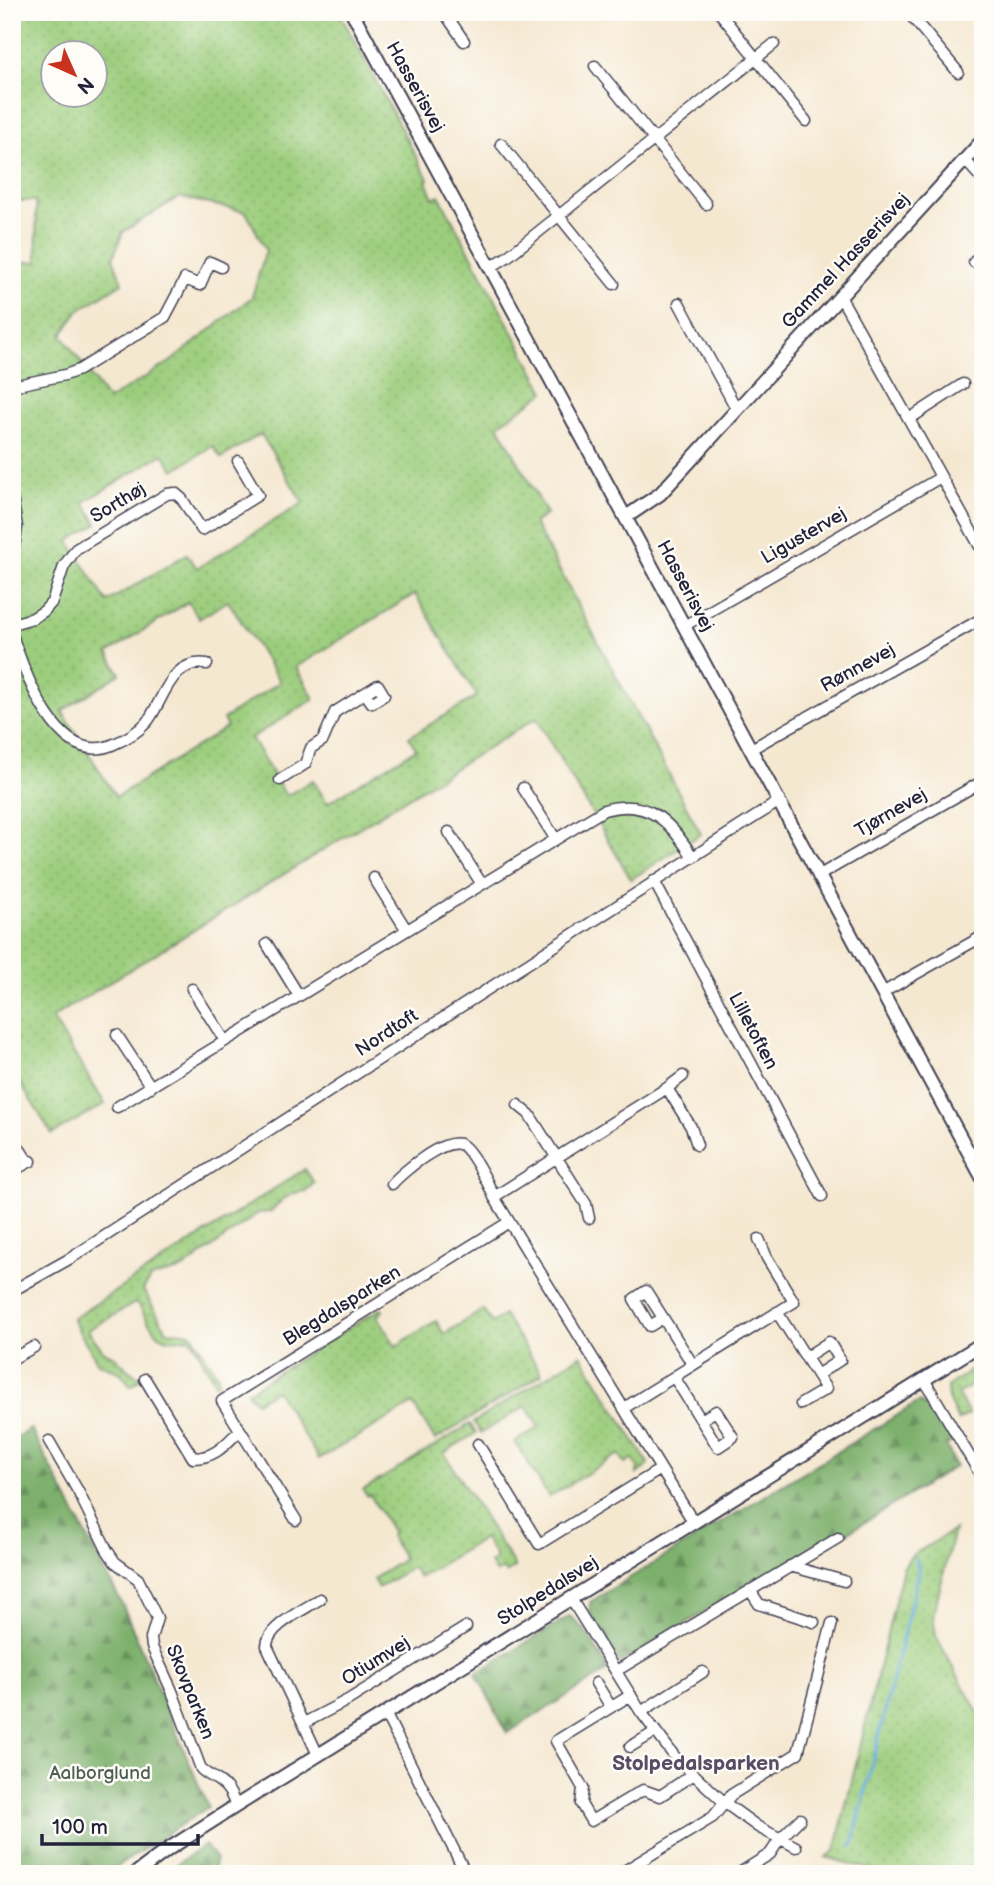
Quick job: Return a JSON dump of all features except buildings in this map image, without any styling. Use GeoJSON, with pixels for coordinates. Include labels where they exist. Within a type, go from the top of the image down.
{"type":"FeatureCollection","features":[{"type":"Feature","properties":{"kind":"street","name":"Hasserisvej"},"geometry":{"type":"LineString","coordinates":[[352,12],[983,1179]]}},
{"type":"Feature","properties":{"kind":"street"},"geometry":{"type":"LineString","coordinates":[[444,12],[464,41]]}},
{"type":"Feature","properties":{"kind":"street"},"geometry":{"type":"LineString","coordinates":[[719,12],[806,121]]}},
{"type":"Feature","properties":{"kind":"street"},"geometry":{"type":"LineString","coordinates":[[908,12],[958,72]]}},
{"type":"Feature","properties":{"kind":"street"},"geometry":{"type":"LineString","coordinates":[[491,267],[774,44]]}},
{"type":"Feature","properties":{"kind":"street"},"geometry":{"type":"LineString","coordinates":[[595,66],[706,204]]}},
{"type":"Feature","properties":{"kind":"street","name":"Gammel Hasserisvej"},"geometry":{"type":"LineString","coordinates":[[626,517],[660,494],[983,140]]}},
{"type":"Feature","properties":{"kind":"street"},"geometry":{"type":"LineString","coordinates":[[501,144],[614,284]]}},
{"type":"Feature","properties":{"kind":"street"},"geometry":{"type":"LineString","coordinates":[[965,160],[983,180]]}},
{"type":"Feature","properties":{"kind":"street"},"geometry":{"type":"LineString","coordinates":[[974,262],[983,253]]}},
{"type":"Feature","properties":{"kind":"street"},"geometry":{"type":"LineString","coordinates":[[12,386],[79,370],[165,317],[185,279],[200,285],[210,262],[220,267]]}},
{"type":"Feature","properties":{"kind":"street"},"geometry":{"type":"LineString","coordinates":[[840,296],[983,552]]}},
{"type":"Feature","properties":{"kind":"street"},"geometry":{"type":"LineString","coordinates":[[679,303],[736,408]]}},
{"type":"Feature","properties":{"kind":"street"},"geometry":{"type":"LineString","coordinates":[[909,419],[963,384]]}},
{"type":"Feature","properties":{"kind":"street","name":"Sorthøj"},"geometry":{"type":"LineString","coordinates":[[12,624],[33,618],[52,602],[64,566],[76,549],[167,494],[175,493],[182,499],[202,530],[258,495],[238,461]]}},
{"type":"Feature","properties":{"kind":"street","name":"Ligustervej"},"geometry":{"type":"LineString","coordinates":[[684,626],[941,477]]}},
{"type":"Feature","properties":{"kind":"street"},"geometry":{"type":"LineString","coordinates":[[12,497],[17,527],[12,561]]}},
{"type":"Feature","properties":{"kind":"street","name":"Rønnevej"},"geometry":{"type":"LineString","coordinates":[[751,749],[983,618]]}},
{"type":"Feature","properties":{"kind":"street"},"geometry":{"type":"LineString","coordinates":[[12,635],[26,675],[55,725],[68,738],[91,748],[108,747],[136,732],[147,722],[159,697],[177,674],[200,663],[207,664]]}},
{"type":"Feature","properties":{"kind":"street"},"geometry":{"type":"LineString","coordinates":[[280,780],[305,764],[312,748],[323,740],[335,712],[365,693]]}},
{"type":"Feature","properties":{"kind":"street","name":"Tjørnevej"},"geometry":{"type":"LineString","coordinates":[[818,876],[983,781]]}},
{"type":"Feature","properties":{"kind":"street"},"geometry":{"type":"LineString","coordinates":[[523,788],[555,838]]}},
{"type":"Feature","properties":{"kind":"street","name":"Nordtoft"},"geometry":{"type":"LineString","coordinates":[[12,1291],[71,1258],[778,802]]}},
{"type":"Feature","properties":{"kind":"street"},"geometry":{"type":"LineString","coordinates":[[117,1107],[604,810],[629,806],[648,810],[666,821],[692,856]]}},
{"type":"Feature","properties":{"kind":"street"},"geometry":{"type":"LineString","coordinates":[[449,832],[481,883]]}},
{"type":"Feature","properties":{"kind":"street"},"geometry":{"type":"LineString","coordinates":[[374,878],[406,929]]}},
{"type":"Feature","properties":{"kind":"street","name":"Lilletoften"},"geometry":{"type":"LineString","coordinates":[[654,881],[822,1196]]}},
{"type":"Feature","properties":{"kind":"street"},"geometry":{"type":"LineString","coordinates":[[882,993],[983,936]]}},
{"type":"Feature","properties":{"kind":"street"},"geometry":{"type":"LineString","coordinates":[[267,944],[299,996]]}},
{"type":"Feature","properties":{"kind":"street"},"geometry":{"type":"LineString","coordinates":[[192,989],[225,1041]]}},
{"type":"Feature","properties":{"kind":"street"},"geometry":{"type":"LineString","coordinates":[[117,1035],[151,1087]]}},
{"type":"Feature","properties":{"kind":"street"},"geometry":{"type":"LineString","coordinates":[[494,1196],[683,1076]]}},
{"type":"Feature","properties":{"kind":"street"},"geometry":{"type":"LineString","coordinates":[[667,1088],[691,1127],[697,1145]]}},
{"type":"Feature","properties":{"kind":"street"},"geometry":{"type":"LineString","coordinates":[[519,1105],[529,1114],[586,1204],[589,1218]]}},
{"type":"Feature","properties":{"kind":"street"},"geometry":{"type":"LineString","coordinates":[[12,1137],[29,1161],[12,1171]]}},
{"type":"Feature","properties":{"kind":"street"},"geometry":{"type":"LineString","coordinates":[[392,1184],[404,1171],[453,1143],[462,1145],[468,1151],[694,1522]]}},
{"type":"Feature","properties":{"kind":"street","name":"Blegdalsparken"},"geometry":{"type":"LineString","coordinates":[[296,1520],[222,1401],[509,1222]]}},
{"type":"Feature","properties":{"kind":"street"},"geometry":{"type":"LineString","coordinates":[[624,1408],[794,1301],[767,1258],[759,1239]]}},
{"type":"Feature","properties":{"kind":"street"},"geometry":{"type":"LineString","coordinates":[[777,1312],[826,1389],[801,1404]]}},
{"type":"Feature","properties":{"kind":"street"},"geometry":{"type":"LineString","coordinates":[[663,1318],[693,1365]]}},
{"type":"Feature","properties":{"kind":"street"},"geometry":{"type":"LineString","coordinates":[[806,1357],[829,1342],[840,1360],[817,1374]]}},
{"type":"Feature","properties":{"kind":"street","name":"Stolpedalsvej"},"geometry":{"type":"LineString","coordinates":[[135,1874],[236,1806],[983,1343]]}},
{"type":"Feature","properties":{"kind":"street"},"geometry":{"type":"LineString","coordinates":[[12,1359],[34,1347]]}},
{"type":"Feature","properties":{"kind":"street"},"geometry":{"type":"LineString","coordinates":[[674,1377],[702,1420]]}},
{"type":"Feature","properties":{"kind":"street"},"geometry":{"type":"LineString","coordinates":[[145,1379],[193,1458],[205,1458],[218,1452],[240,1430]]}},
{"type":"Feature","properties":{"kind":"street"},"geometry":{"type":"LineString","coordinates":[[925,1381],[983,1479]]}},
{"type":"Feature","properties":{"kind":"street","name":"Skovparken"},"geometry":{"type":"LineString","coordinates":[[49,1441],[78,1491],[107,1550],[115,1562],[138,1579],[157,1618],[151,1639],[152,1647],[172,1691],[201,1769],[228,1790],[236,1806]]}},
{"type":"Feature","properties":{"kind":"street"},"geometry":{"type":"LineString","coordinates":[[478,1444],[539,1544],[661,1469]]}},
{"type":"Feature","properties":{"kind":"street"},"geometry":{"type":"LineString","coordinates":[[616,1671],[838,1538]]}},
{"type":"Feature","properties":{"kind":"street"},"geometry":{"type":"LineString","coordinates":[[790,1566],[844,1581]]}},
{"type":"Feature","properties":{"kind":"street"},"geometry":{"type":"LineString","coordinates":[[750,1590],[759,1604],[814,1622]]}},
{"type":"Feature","properties":{"kind":"street"},"geometry":{"type":"LineString","coordinates":[[318,1755],[267,1646],[267,1638],[273,1630],[320,1599]]}},
{"type":"Feature","properties":{"kind":"street"},"geometry":{"type":"LineString","coordinates":[[571,1599],[654,1732],[692,1775],[725,1803],[796,1847]]}},
{"type":"Feature","properties":{"kind":"street"},"geometry":{"type":"LineString","coordinates":[[621,1873],[713,1817],[731,1795],[797,1753],[832,1623]]}},
{"type":"Feature","properties":{"kind":"street","name":"Otiumvej"},"geometry":{"type":"LineString","coordinates":[[303,1723],[348,1700],[466,1627]]}},
{"type":"Feature","properties":{"kind":"street"},"geometry":{"type":"LineString","coordinates":[[641,1712],[704,1672]]}},
{"type":"Feature","properties":{"kind":"street"},"geometry":{"type":"LineString","coordinates":[[596,1683],[611,1707]]}},
{"type":"Feature","properties":{"kind":"street"},"geometry":{"type":"LineString","coordinates":[[631,1695],[556,1741],[583,1788],[581,1804],[591,1821],[643,1790],[660,1796],[692,1775]]}},
{"type":"Feature","properties":{"kind":"street"},"geometry":{"type":"LineString","coordinates":[[385,1713],[467,1874]]}},
{"type":"Feature","properties":{"kind":"street"},"geometry":{"type":"LineString","coordinates":[[630,1747],[654,1732]]}},
{"type":"Feature","properties":{"kind":"street"},"geometry":{"type":"LineString","coordinates":[[738,1874],[770,1854],[780,1839],[800,1819]]}},
{"type":"Feature","properties":{"kind":"green space"},"geometry":{"type":"Polygon","coordinates":[[[12,12],[339,12],[428,179],[426,181],[433,198],[439,195],[545,392],[498,425],[547,514],[534,523],[701,834],[631,879],[536,718],[52,1018],[105,1104],[52,1134],[12,1071],[12,279],[17,278],[17,262],[37,262],[36,201],[18,201],[17,166],[12,165],[12,12]],[[179,197],[123,232],[113,258],[122,283],[78,311],[62,335],[108,400],[170,362],[252,297],[266,250],[246,212],[179,197]],[[261,434],[221,458],[213,446],[174,470],[163,454],[84,502],[97,524],[69,541],[107,602],[187,554],[197,568],[303,503],[261,434]],[[415,594],[296,667],[314,699],[251,738],[286,796],[313,780],[327,803],[416,749],[409,737],[477,696],[415,594]],[[228,601],[199,619],[188,602],[108,653],[120,674],[62,711],[116,797],[227,727],[223,719],[280,682],[228,601]]]}},
{"type":"Feature","properties":{"kind":"green space"},"geometry":{"type":"Polygon","coordinates":[[[305,1169],[314,1183],[306,1191],[294,1193],[282,1200],[270,1212],[258,1213],[183,1269],[150,1278],[143,1290],[167,1331],[193,1335],[219,1378],[218,1383],[215,1383],[193,1341],[189,1338],[169,1339],[156,1332],[137,1302],[88,1330],[103,1351],[113,1355],[129,1371],[141,1378],[131,1386],[121,1373],[98,1363],[72,1319],[305,1169]]]}},
{"type":"Feature","properties":{"kind":"green space"},"geometry":{"type":"Polygon","coordinates":[[[381,1308],[383,1311],[377,1316],[396,1346],[436,1321],[444,1334],[483,1310],[492,1323],[504,1315],[542,1374],[435,1440],[413,1404],[319,1459],[276,1390],[256,1402],[247,1392],[381,1308]]]}},
{"type":"Feature","properties":{"kind":"green space"},"geometry":{"type":"Polygon","coordinates":[[[581,1355],[648,1463],[646,1468],[637,1474],[638,1467],[632,1459],[625,1463],[619,1454],[549,1497],[515,1442],[539,1427],[526,1406],[481,1433],[474,1422],[581,1355]]]}},
{"type":"Feature","properties":{"kind":"green space"},"geometry":{"type":"Polygon","coordinates":[[[983,1361],[983,1379],[957,1394],[969,1414],[958,1420],[948,1399],[947,1387],[983,1361]]]}},
{"type":"Feature","properties":{"kind":"green space"},"geometry":{"type":"Polygon","coordinates":[[[919,1402],[935,1410],[954,1441],[946,1445],[956,1466],[847,1533],[834,1535],[620,1663],[590,1614],[590,1602],[919,1402]]]}},
{"type":"Feature","properties":{"kind":"green space"},"geometry":{"type":"Polygon","coordinates":[[[470,1424],[476,1433],[444,1453],[515,1567],[506,1573],[503,1569],[496,1573],[490,1563],[495,1560],[495,1555],[484,1538],[419,1578],[412,1567],[378,1588],[373,1579],[404,1559],[390,1536],[393,1533],[370,1495],[367,1496],[363,1490],[470,1424]]]}},
{"type":"Feature","properties":{"kind":"green space","name":"Aalborglund"},"geometry":{"type":"Polygon","coordinates":[[[31,1429],[123,1606],[208,1807],[120,1865],[111,1874],[12,1874],[12,1440],[31,1429]]]}},
{"type":"Feature","properties":{"kind":"green space"},"geometry":{"type":"Polygon","coordinates":[[[954,1530],[933,1616],[936,1636],[983,1722],[983,1874],[887,1874],[826,1857],[835,1851],[903,1568],[911,1556],[954,1530]]]}},
{"type":"Feature","properties":{"kind":"green space"},"geometry":{"type":"Polygon","coordinates":[[[570,1616],[586,1632],[609,1670],[507,1733],[476,1673],[570,1616]]]}},
{"type":"Feature","properties":{"kind":"green space"},"geometry":{"type":"Polygon","coordinates":[[[205,1845],[216,1859],[212,1874],[162,1874],[205,1845]]]}},
{"type":"Feature","properties":{"kind":"waterway"},"geometry":{"type":"LineString","coordinates":[[852,1847],[919,1571],[916,1559]]}},
{"type":"Feature","properties":{"kind":"district","name":"Stolpedalsparken"},"geometry":{"type":"Point","coordinates":[696,1763]}}]}
